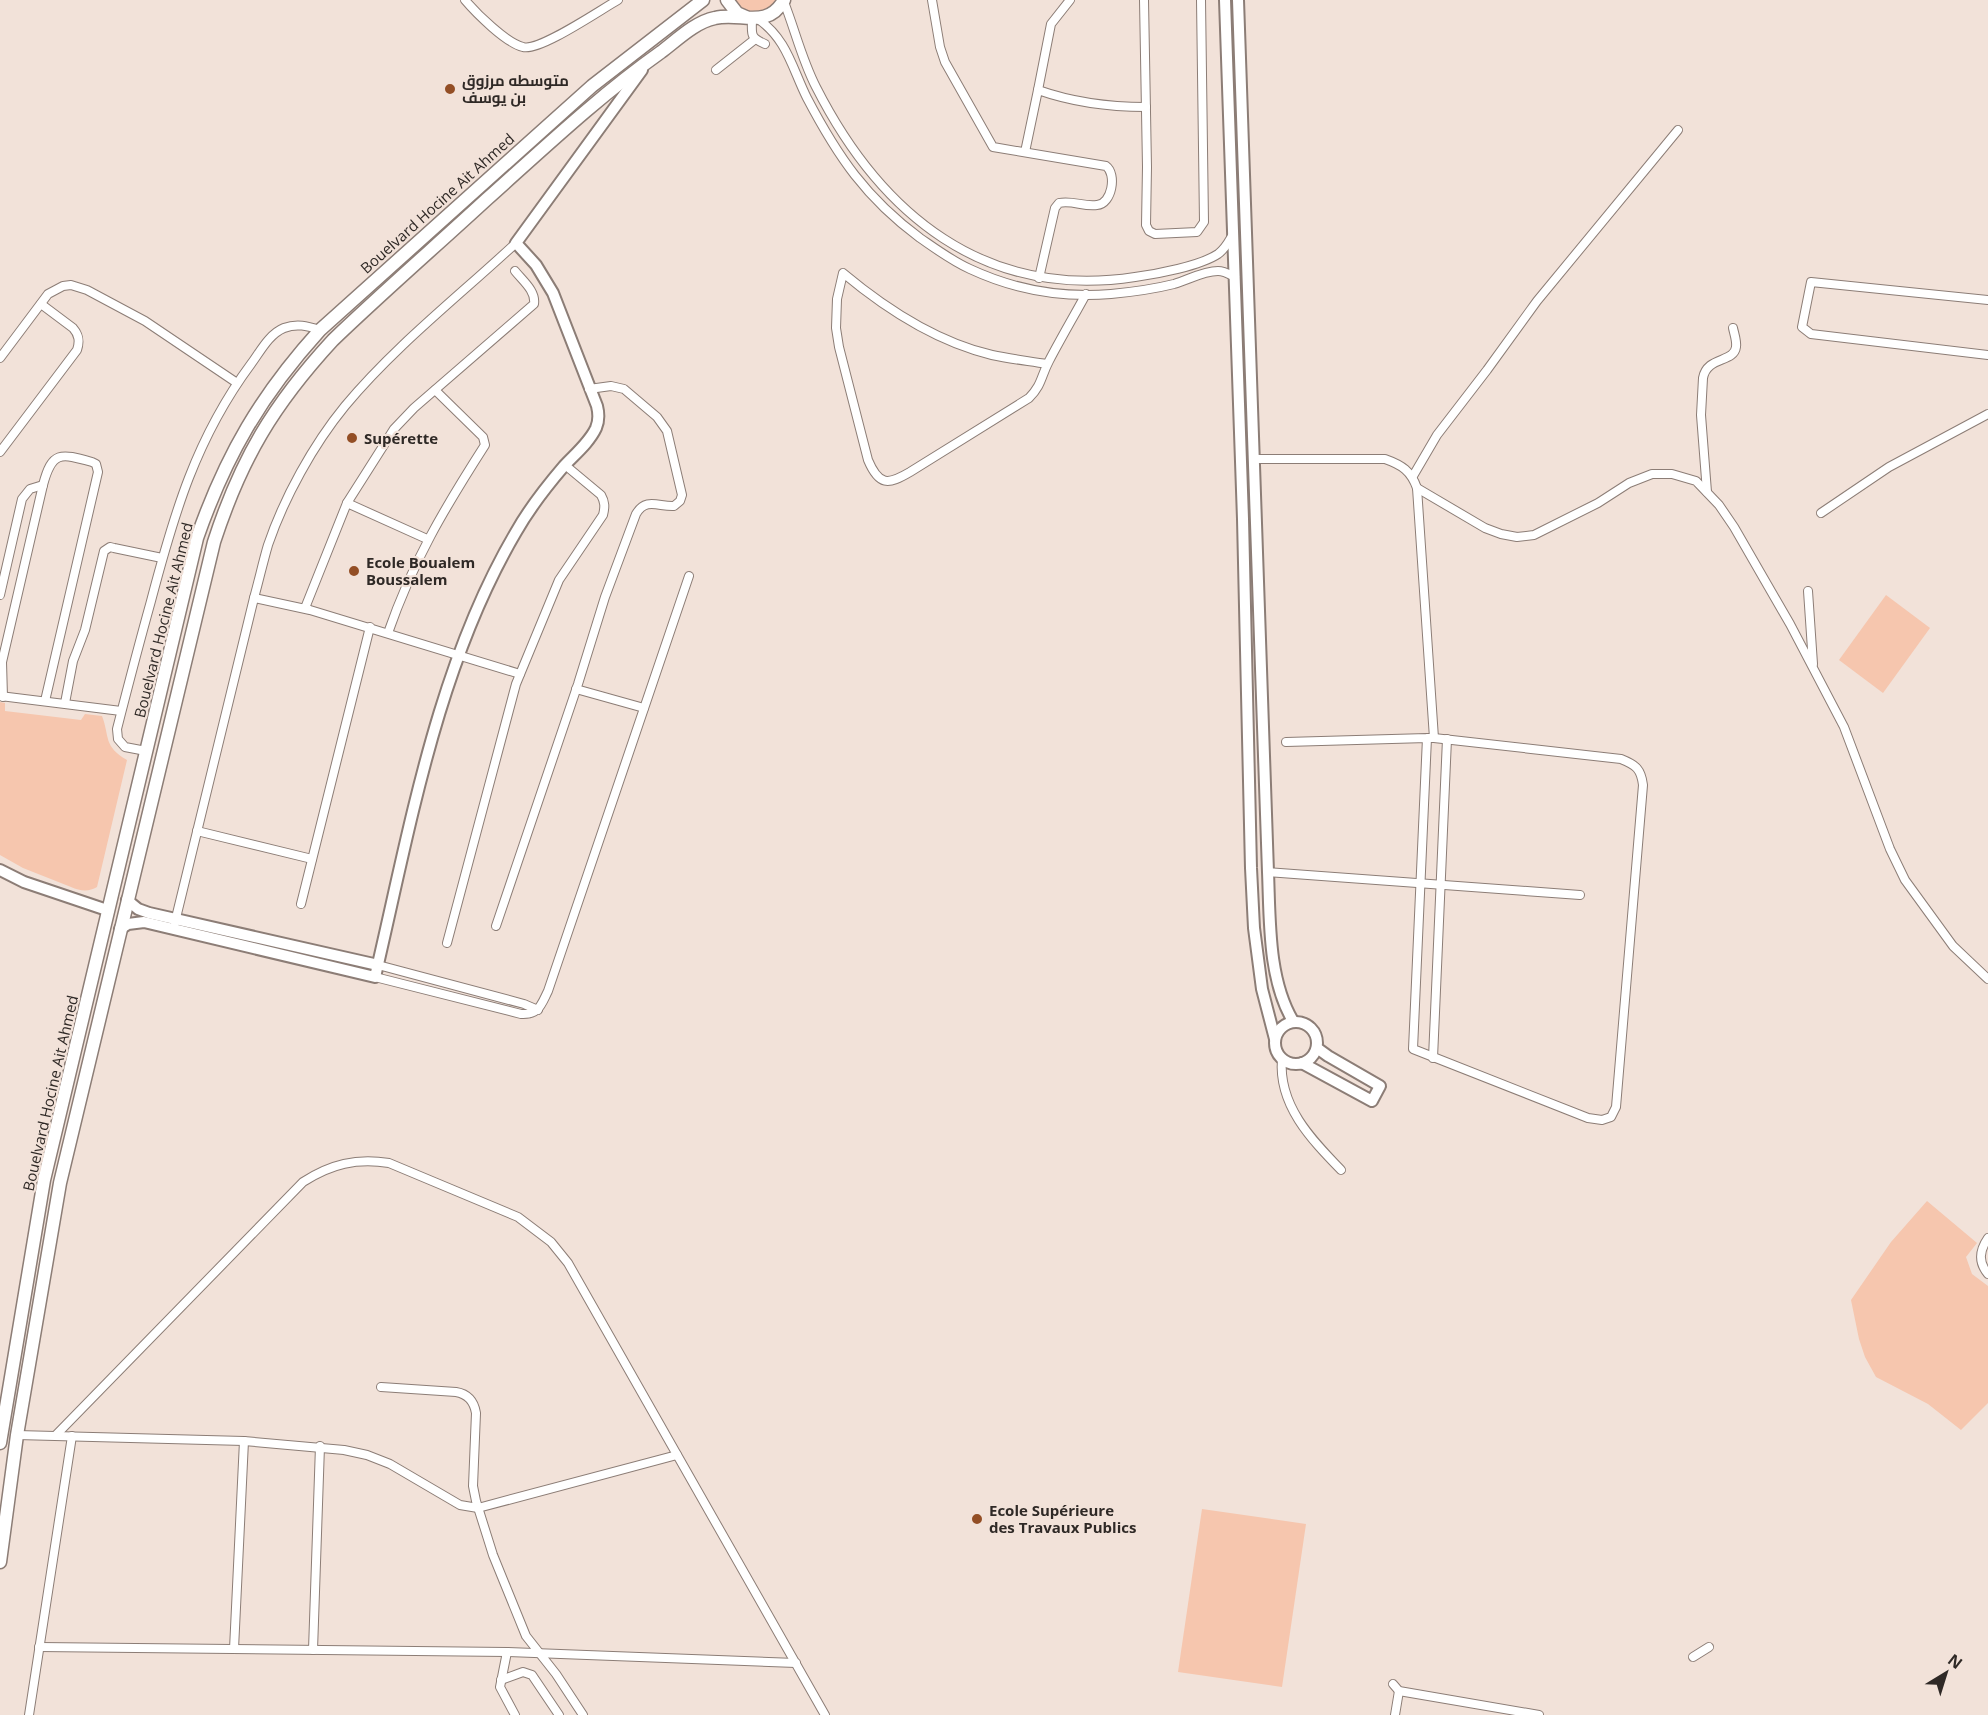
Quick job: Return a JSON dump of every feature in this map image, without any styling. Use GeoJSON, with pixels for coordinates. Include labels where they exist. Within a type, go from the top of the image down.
{"type":"FeatureCollection","features":[{"type":"Feature","properties":{"kind":"main road","name":"Bouelvard Hocine Ait Ahmed"},"geometry":{"type":"LineString","coordinates":[[0,1443],[44,1180],[107,910],[197,538],[210,500],[241,436],[292,360],[320,330],[592,86],[703,0]]}},
{"type":"Feature","properties":{"kind":"main road"},"geometry":{"type":"LineString","coordinates":[[727,0],[737,13],[752,18]]}},
{"type":"Feature","properties":{"kind":"main road"},"geometry":{"type":"LineString","coordinates":[[0,1562],[17,1435],[60,1183],[214,542],[234,487],[260,434],[306,369],[333,340],[578,117],[696,26],[713,18],[768,16],[784,1]]}},
{"type":"Feature","properties":{"kind":"street"},"geometry":{"type":"LineString","coordinates":[[465,0],[493,28],[524,48],[548,42],[618,0]]}},
{"type":"Feature","properties":{"kind":"street"},"geometry":{"type":"LineString","coordinates":[[932,0],[940,47],[945,62],[993,147],[1106,166],[1113,174],[1105,203],[1098,205],[1059,203],[1055,208],[1039,278]]}},
{"type":"Feature","properties":{"kind":"street"},"geometry":{"type":"LineString","coordinates":[[1025,152],[1051,24],[1070,0]]}},
{"type":"Feature","properties":{"kind":"street"},"geometry":{"type":"LineString","coordinates":[[1144,0],[1146,225],[1149,231],[1155,234],[1197,232],[1204,222],[1200,0]]}},
{"type":"Feature","properties":{"kind":"street"},"geometry":{"type":"LineString","coordinates":[[1225,0],[1254,928],[1261,979],[1277,1053],[1282,1059],[1295,1064],[1302,1063],[1314,1054],[1317,1048],[1312,1029],[1300,1022],[1281,1027],[1275,1039]]}},
{"type":"Feature","properties":{"kind":"street"},"geometry":{"type":"LineString","coordinates":[[1238,0],[1270,923],[1280,994],[1293,1022]]}},
{"type":"Feature","properties":{"kind":"street"},"geometry":{"type":"LineString","coordinates":[[784,1],[815,85],[842,135],[865,167],[893,198],[949,242],[980,260],[1039,278],[1084,281],[1116,280],[1183,267],[1217,255],[1227,246],[1233,235]]}},
{"type":"Feature","properties":{"kind":"street"},"geometry":{"type":"LineString","coordinates":[[765,44],[754,39],[752,35],[752,18],[771,28],[780,39],[806,97],[826,134],[866,191],[904,226],[935,249],[967,268],[1029,290],[1061,294],[1142,290],[1174,284],[1217,271],[1234,277]]}},
{"type":"Feature","properties":{"kind":"street"},"geometry":{"type":"LineString","coordinates":[[716,70],[754,39]]}},
{"type":"Feature","properties":{"kind":"street"},"geometry":{"type":"LineString","coordinates":[[175,924],[269,544],[289,498],[323,436],[344,407],[392,356],[516,243],[649,60]]}},
{"type":"Feature","properties":{"kind":"street"},"geometry":{"type":"LineString","coordinates":[[1038,90],[1091,102],[1146,107]]}},
{"type":"Feature","properties":{"kind":"street"},"geometry":{"type":"LineString","coordinates":[[1413,476],[1437,435],[1537,301],[1678,130]]}},
{"type":"Feature","properties":{"kind":"street"},"geometry":{"type":"LineString","coordinates":[[375,977],[406,838],[447,685],[458,656],[506,550],[539,497],[591,436],[597,425],[598,412],[553,293],[536,265],[516,243]]}},
{"type":"Feature","properties":{"kind":"street"},"geometry":{"type":"LineString","coordinates":[[305,608],[346,503],[394,429],[414,408],[532,306],[534,296],[515,271]]}},
{"type":"Feature","properties":{"kind":"street"},"geometry":{"type":"LineString","coordinates":[[1047,364],[968,348],[924,328],[893,310],[843,273],[836,314],[839,347],[868,460],[872,469],[882,480],[894,481],[1037,391],[1047,364],[1086,294]]}},
{"type":"Feature","properties":{"kind":"street"},"geometry":{"type":"LineString","coordinates":[[1988,300],[1811,282],[1802,327],[1811,334],[1988,355]]}},
{"type":"Feature","properties":{"kind":"street"},"geometry":{"type":"LineString","coordinates":[[0,358],[41,304],[55,290],[63,286],[80,286],[145,321],[237,383]]}},
{"type":"Feature","properties":{"kind":"street"},"geometry":{"type":"LineString","coordinates":[[0,452],[77,350],[79,344],[77,333],[73,328],[41,304]]}},
{"type":"Feature","properties":{"kind":"street"},"geometry":{"type":"LineString","coordinates":[[146,751],[130,750],[125,747],[118,739],[117,729],[162,558],[197,454],[222,406],[273,336],[294,325],[320,330]]}},
{"type":"Feature","properties":{"kind":"street"},"geometry":{"type":"LineString","coordinates":[[1707,492],[1701,415],[1703,378],[1710,364],[1731,356],[1735,352],[1733,328]]}},
{"type":"Feature","properties":{"kind":"street"},"geometry":{"type":"LineString","coordinates":[[496,926],[605,597],[638,510],[644,504],[652,502],[674,506],[680,501],[682,495],[668,431],[657,417],[624,389],[611,386],[590,389]]}},
{"type":"Feature","properties":{"kind":"street"},"geometry":{"type":"LineString","coordinates":[[388,633],[408,580],[427,539],[485,442],[483,437],[435,390]]}},
{"type":"Feature","properties":{"kind":"street"},"geometry":{"type":"LineString","coordinates":[[1821,513],[1889,467],[1988,414]]}},
{"type":"Feature","properties":{"kind":"street"},"geometry":{"type":"LineString","coordinates":[[45,701],[97,468],[88,460],[57,458],[49,465],[2,662],[2,696],[121,711]]}},
{"type":"Feature","properties":{"kind":"street"},"geometry":{"type":"LineString","coordinates":[[1254,459],[1385,459],[1404,468],[1413,476],[1417,488],[1430,738],[1413,1050],[1588,1118],[1602,1120],[1611,1117],[1616,1107],[1643,785],[1641,772],[1636,764],[1622,759],[1430,738],[1286,742]]}},
{"type":"Feature","properties":{"kind":"street"},"geometry":{"type":"LineString","coordinates":[[447,943],[512,696],[559,580],[605,509],[601,495],[565,465]]}},
{"type":"Feature","properties":{"kind":"street"},"geometry":{"type":"LineString","coordinates":[[1417,488],[1485,528],[1518,537],[1534,535],[1598,503],[1629,483],[1652,474],[1672,474],[1696,481],[1719,505],[1734,527],[1814,667],[1844,727],[1890,849],[1905,880],[1953,946],[1988,978]]}},
{"type":"Feature","properties":{"kind":"street"},"geometry":{"type":"LineString","coordinates":[[0,595],[22,499],[30,489],[43,485]]}},
{"type":"Feature","properties":{"kind":"street"},"geometry":{"type":"LineString","coordinates":[[346,503],[427,539]]}},
{"type":"Feature","properties":{"kind":"street"},"geometry":{"type":"LineString","coordinates":[[65,703],[73,661],[85,630],[104,551],[110,547],[162,558]]}},
{"type":"Feature","properties":{"kind":"street"},"geometry":{"type":"LineString","coordinates":[[127,900],[143,911],[175,924],[530,1015],[538,1010],[548,991],[689,576]]}},
{"type":"Feature","properties":{"kind":"street"},"geometry":{"type":"LineString","coordinates":[[1808,591],[1814,667]]}},
{"type":"Feature","properties":{"kind":"street"},"geometry":{"type":"LineString","coordinates":[[254,598],[305,608],[520,675]]}},
{"type":"Feature","properties":{"kind":"street"},"geometry":{"type":"LineString","coordinates":[[301,904],[370,627]]}},
{"type":"Feature","properties":{"kind":"street"},"geometry":{"type":"LineString","coordinates":[[576,689],[644,708]]}},
{"type":"Feature","properties":{"kind":"street"},"geometry":{"type":"LineString","coordinates":[[1432,1058],[1447,740]]}},
{"type":"Feature","properties":{"kind":"street"},"geometry":{"type":"LineString","coordinates":[[197,831],[312,859]]}},
{"type":"Feature","properties":{"kind":"street"},"geometry":{"type":"LineString","coordinates":[[0,870],[24,882],[107,910]]}},
{"type":"Feature","properties":{"kind":"street"},"geometry":{"type":"LineString","coordinates":[[1268,872],[1580,895]]}},
{"type":"Feature","properties":{"kind":"street"},"geometry":{"type":"LineString","coordinates":[[120,928],[144,921],[175,924],[378,965],[524,1004],[538,1010]]}},
{"type":"Feature","properties":{"kind":"street"},"geometry":{"type":"LineString","coordinates":[[1302,1063],[1372,1101],[1380,1086],[1317,1048]]}},
{"type":"Feature","properties":{"kind":"street"},"geometry":{"type":"LineString","coordinates":[[1282,1059],[1280,1074],[1294,1115],[1315,1143],[1341,1170]]}},
{"type":"Feature","properties":{"kind":"street"},"geometry":{"type":"LineString","coordinates":[[56,1435],[303,1182],[335,1165],[353,1161],[389,1163],[518,1217],[551,1242],[568,1263],[825,1715]]}},
{"type":"Feature","properties":{"kind":"street"},"geometry":{"type":"LineString","coordinates":[[1988,1238],[1980,1256],[1988,1274]]}},
{"type":"Feature","properties":{"kind":"street"},"geometry":{"type":"LineString","coordinates":[[381,1387],[456,1392],[470,1399],[476,1413],[473,1486],[493,1555],[526,1636],[556,1674],[583,1715]]}},
{"type":"Feature","properties":{"kind":"street"},"geometry":{"type":"LineString","coordinates":[[17,1435],[244,1441],[320,1446],[378,1458],[460,1505],[478,1508],[677,1455]]}},
{"type":"Feature","properties":{"kind":"street"},"geometry":{"type":"LineString","coordinates":[[29,1715],[72,1436]]}},
{"type":"Feature","properties":{"kind":"street"},"geometry":{"type":"LineString","coordinates":[[234,1649],[244,1441]]}},
{"type":"Feature","properties":{"kind":"street"},"geometry":{"type":"LineString","coordinates":[[313,1650],[320,1446]]}},
{"type":"Feature","properties":{"kind":"street"},"geometry":{"type":"LineString","coordinates":[[39,1647],[507,1652],[796,1663]]}},
{"type":"Feature","properties":{"kind":"street"},"geometry":{"type":"LineString","coordinates":[[1693,1657],[1709,1647]]}},
{"type":"Feature","properties":{"kind":"street"},"geometry":{"type":"LineString","coordinates":[[507,1652],[501,1692],[515,1715]]}},
{"type":"Feature","properties":{"kind":"street"},"geometry":{"type":"LineString","coordinates":[[501,1680],[523,1672],[532,1675],[559,1715]]}},
{"type":"Feature","properties":{"kind":"street"},"geometry":{"type":"LineString","coordinates":[[1393,1684],[1399,1691],[1539,1715]]}},
{"type":"Feature","properties":{"kind":"street"},"geometry":{"type":"LineString","coordinates":[[1395,1715],[1399,1691]]}},
{"type":"Feature","properties":{"kind":"street"},"geometry":{"type":"LineString","coordinates":[[1476,1715],[1478,1705]]}},
{"type":"Feature","properties":{"kind":"shaded area"},"geometry":{"type":"Polygon","coordinates":[[[734,0],[777,0],[767,9],[756,12],[744,9],[734,0]]]}},
{"type":"Feature","properties":{"kind":"shaded area"},"geometry":{"type":"Polygon","coordinates":[[[1886,595],[1930,628],[1883,693],[1839,660],[1886,595]]]}},
{"type":"Feature","properties":{"kind":"shaded area"},"geometry":{"type":"Polygon","coordinates":[[[0,702],[5,703],[5,711],[81,720],[85,714],[102,716],[108,741],[119,755],[127,760],[97,887],[94,889],[74,888],[23,868],[0,855],[0,702]]]}},
{"type":"Feature","properties":{"kind":"shaded area"},"geometry":{"type":"Polygon","coordinates":[[[1927,1201],[1977,1243],[1966,1257],[1972,1274],[1988,1286],[1988,1403],[1961,1430],[1928,1404],[1876,1377],[1865,1357],[1859,1339],[1851,1300],[1891,1242],[1927,1201]]]}},
{"type":"Feature","properties":{"kind":"shaded area"},"geometry":{"type":"Polygon","coordinates":[[[1202,1509],[1306,1524],[1282,1687],[1178,1672],[1202,1509]]]}},
{"type":"Feature","properties":{"kind":"place","name":"متوسطه مرزوق بن يوسف"},"geometry":{"type":"Point","coordinates":[450,89]}},
{"type":"Feature","properties":{"kind":"place","name":"Supérette"},"geometry":{"type":"Point","coordinates":[352,438]}},
{"type":"Feature","properties":{"kind":"place","name":"Ecole Boualem Boussalem"},"geometry":{"type":"Point","coordinates":[354,571]}},
{"type":"Feature","properties":{"kind":"place","name":"Ecole Supérieure des Travaux Publics"},"geometry":{"type":"Point","coordinates":[977,1519]}}]}
